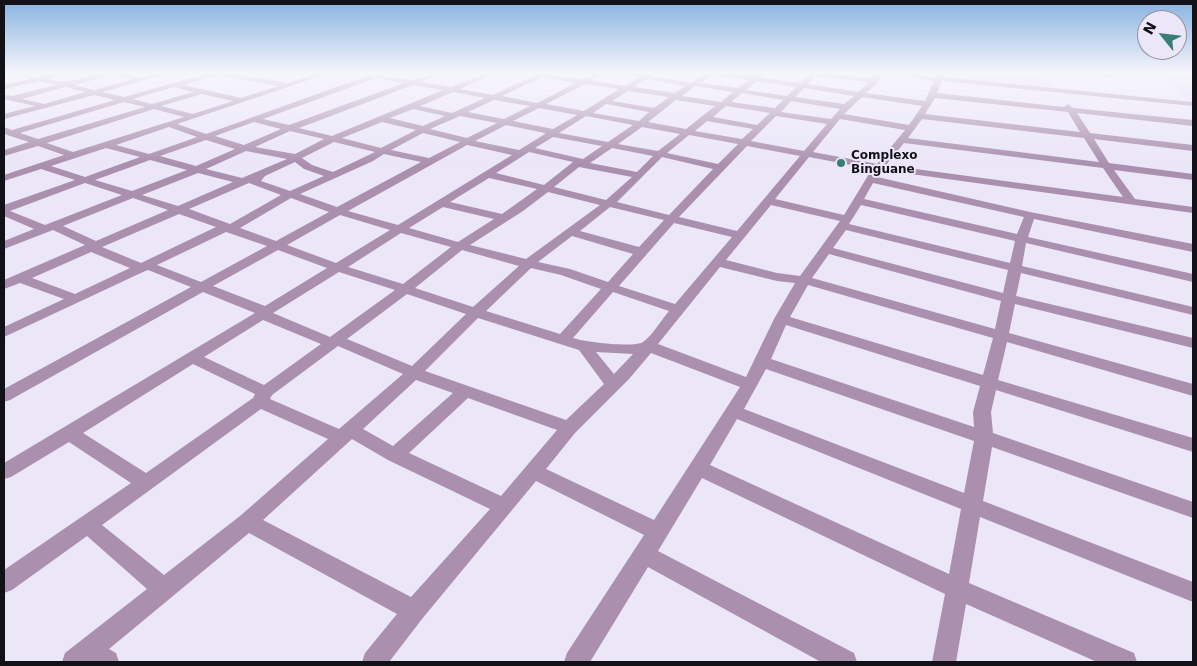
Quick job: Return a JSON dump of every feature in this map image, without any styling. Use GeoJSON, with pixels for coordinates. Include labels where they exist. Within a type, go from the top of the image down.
{"type":"FeatureCollection","features":[{"type":"Feature","properties":{"kind":"street"},"geometry":{"type":"LineString","coordinates":[[29,103],[72,115],[133,136]]}},
{"type":"Feature","properties":{"kind":"street"},"geometry":{"type":"LineString","coordinates":[[4,117],[52,103]]}},
{"type":"Feature","properties":{"kind":"street"},"geometry":{"type":"LineString","coordinates":[[7,133],[113,103]]}},
{"type":"Feature","properties":{"kind":"street"},"geometry":{"type":"LineString","coordinates":[[138,103],[193,116]]}},
{"type":"Feature","properties":{"kind":"street"},"geometry":{"type":"LineString","coordinates":[[4,153],[162,103]]}},
{"type":"Feature","properties":{"kind":"street"},"geometry":{"type":"LineString","coordinates":[[4,178],[232,103]]}},
{"type":"Feature","properties":{"kind":"street"},"geometry":{"type":"LineString","coordinates":[[4,210],[81,180],[297,103]]}},
{"type":"Feature","properties":{"kind":"street"},"geometry":{"type":"LineString","coordinates":[[304,103],[470,142],[638,175]]}},
{"type":"Feature","properties":{"kind":"street"},"geometry":{"type":"LineString","coordinates":[[4,245],[198,169],[290,128],[359,103]]}},
{"type":"Feature","properties":{"kind":"street"},"geometry":{"type":"LineString","coordinates":[[405,103],[722,168]]}},
{"type":"Feature","properties":{"kind":"street"},"geometry":{"type":"LineString","coordinates":[[9,281],[243,182],[335,138],[419,103]]}},
{"type":"Feature","properties":{"kind":"street"},"geometry":{"type":"LineString","coordinates":[[4,333],[228,228],[332,175],[370,160],[382,151],[481,103]]}},
{"type":"Feature","properties":{"kind":"street"},"geometry":{"type":"LineString","coordinates":[[528,103],[807,154],[1030,215],[1193,248]]}},
{"type":"Feature","properties":{"kind":"street"},"geometry":{"type":"LineString","coordinates":[[4,396],[202,286],[278,247],[430,161],[470,142],[542,103]]}},
{"type":"Feature","properties":{"kind":"street"},"geometry":{"type":"LineString","coordinates":[[4,472],[442,203],[551,133],[604,103]]}},
{"type":"Feature","properties":{"kind":"street"},"geometry":{"type":"LineString","coordinates":[[613,103],[655,110]]}},
{"type":"Feature","properties":{"kind":"street"},"geometry":{"type":"LineString","coordinates":[[4,583],[88,525],[263,397],[460,246],[642,123],[655,110],[666,103]]}},
{"type":"Feature","properties":{"kind":"street"},"geometry":{"type":"LineString","coordinates":[[717,103],[910,128]]}},
{"type":"Feature","properties":{"kind":"street"},"geometry":{"type":"LineString","coordinates":[[563,340],[672,218],[783,103]]}},
{"type":"Feature","properties":{"kind":"street"},"geometry":{"type":"LineString","coordinates":[[817,103],[846,107]]}},
{"type":"Feature","properties":{"kind":"street"},"geometry":{"type":"LineString","coordinates":[[374,662],[414,611],[569,428],[613,384],[679,310],[738,235],[769,201],[850,103]]}},
{"type":"Feature","properties":{"kind":"street"},"geometry":{"type":"LineString","coordinates":[[576,662],[750,385],[781,319],[804,280],[827,250],[875,173],[903,140],[926,104],[920,103]]}},
{"type":"Feature","properties":{"kind":"street"},"geometry":{"type":"LineString","coordinates":[[998,103],[1193,123]]}},
{"type":"Feature","properties":{"kind":"street"},"geometry":{"type":"LineString","coordinates":[[1066,103],[1106,166],[1132,202]]}},
{"type":"Feature","properties":{"kind":"street"},"geometry":{"type":"LineString","coordinates":[[90,658],[164,589],[247,522],[414,373],[529,263],[609,203],[660,154],[723,104]]}},
{"type":"Feature","properties":{"kind":"street"},"geometry":{"type":"LineString","coordinates":[[216,109],[382,151],[430,161]]}},
{"type":"Feature","properties":{"kind":"street"},"geometry":{"type":"LineString","coordinates":[[918,116],[1193,148]]}},
{"type":"Feature","properties":{"kind":"street"},"geometry":{"type":"LineString","coordinates":[[706,118],[759,128]]}},
{"type":"Feature","properties":{"kind":"street"},"geometry":{"type":"LineString","coordinates":[[168,124],[244,148],[294,157],[308,167],[332,175]]}},
{"type":"Feature","properties":{"kind":"street"},"geometry":{"type":"LineString","coordinates":[[7,133],[72,156]]}},
{"type":"Feature","properties":{"kind":"street"},"geometry":{"type":"LineString","coordinates":[[903,140],[1193,177]]}},
{"type":"Feature","properties":{"kind":"street"},"geometry":{"type":"LineString","coordinates":[[107,144],[243,182]]}},
{"type":"Feature","properties":{"kind":"street"},"geometry":{"type":"LineString","coordinates":[[41,166],[130,196],[177,209],[336,267],[584,347],[618,349],[648,346],[750,385]]}},
{"type":"Feature","properties":{"kind":"street"},"geometry":{"type":"LineString","coordinates":[[262,173],[254,182],[340,212],[610,286],[679,310]]}},
{"type":"Feature","properties":{"kind":"street"},"geometry":{"type":"LineString","coordinates":[[875,173],[1132,202],[1193,212]]}},
{"type":"Feature","properties":{"kind":"street"},"geometry":{"type":"LineString","coordinates":[[487,174],[738,235]]}},
{"type":"Feature","properties":{"kind":"street"},"geometry":{"type":"LineString","coordinates":[[769,201],[1016,269],[1193,311]]}},
{"type":"Feature","properties":{"kind":"street"},"geometry":{"type":"LineString","coordinates":[[857,201],[1193,278]]}},
{"type":"Feature","properties":{"kind":"street"},"geometry":{"type":"LineString","coordinates":[[442,203],[503,218]]}},
{"type":"Feature","properties":{"kind":"street"},"geometry":{"type":"LineString","coordinates":[[4,210],[145,267],[202,286],[258,308],[272,319],[414,373],[569,428]]}},
{"type":"Feature","properties":{"kind":"street"},"geometry":{"type":"LineString","coordinates":[[944,662],[984,437],[982,412],[1010,299],[1021,239],[1030,215]]}},
{"type":"Feature","properties":{"kind":"street"},"geometry":{"type":"LineString","coordinates":[[571,232],[641,252]]}},
{"type":"Feature","properties":{"kind":"street"},"geometry":{"type":"LineString","coordinates":[[827,250],[1010,299],[1193,343]]}},
{"type":"Feature","properties":{"kind":"street"},"geometry":{"type":"LineString","coordinates":[[717,262],[777,277],[804,280],[1193,390]]}},
{"type":"Feature","properties":{"kind":"street"},"geometry":{"type":"LineString","coordinates":[[9,281],[76,299]]}},
{"type":"Feature","properties":{"kind":"street"},"geometry":{"type":"LineString","coordinates":[[781,319],[1193,445]]}},
{"type":"Feature","properties":{"kind":"street"},"geometry":{"type":"LineString","coordinates":[[584,347],[613,384]]}},
{"type":"Feature","properties":{"kind":"street"},"geometry":{"type":"LineString","coordinates":[[191,357],[263,397],[395,455],[504,507]]}},
{"type":"Feature","properties":{"kind":"street"},"geometry":{"type":"LineString","coordinates":[[762,362],[1193,510]]}},
{"type":"Feature","properties":{"kind":"street"},"geometry":{"type":"LineString","coordinates":[[395,455],[465,391]]}},
{"type":"Feature","properties":{"kind":"street"},"geometry":{"type":"LineString","coordinates":[[733,411],[1193,592]]}},
{"type":"Feature","properties":{"kind":"street"},"geometry":{"type":"LineString","coordinates":[[69,433],[145,482]]}},
{"type":"Feature","properties":{"kind":"street"},"geometry":{"type":"LineString","coordinates":[[699,468],[958,590],[1125,662]]}},
{"type":"Feature","properties":{"kind":"street"},"geometry":{"type":"LineString","coordinates":[[533,471],[658,532]]}},
{"type":"Feature","properties":{"kind":"street"},"geometry":{"type":"LineString","coordinates":[[247,522],[414,611]]}},
{"type":"Feature","properties":{"kind":"street"},"geometry":{"type":"LineString","coordinates":[[88,525],[164,589]]}},
{"type":"Feature","properties":{"kind":"street"},"geometry":{"type":"LineString","coordinates":[[644,554],[845,662]]}},
{"type":"Feature","properties":{"kind":"place","name":"Complexo Binguane"},"geometry":{"type":"Point","coordinates":[841,163]}}]}
